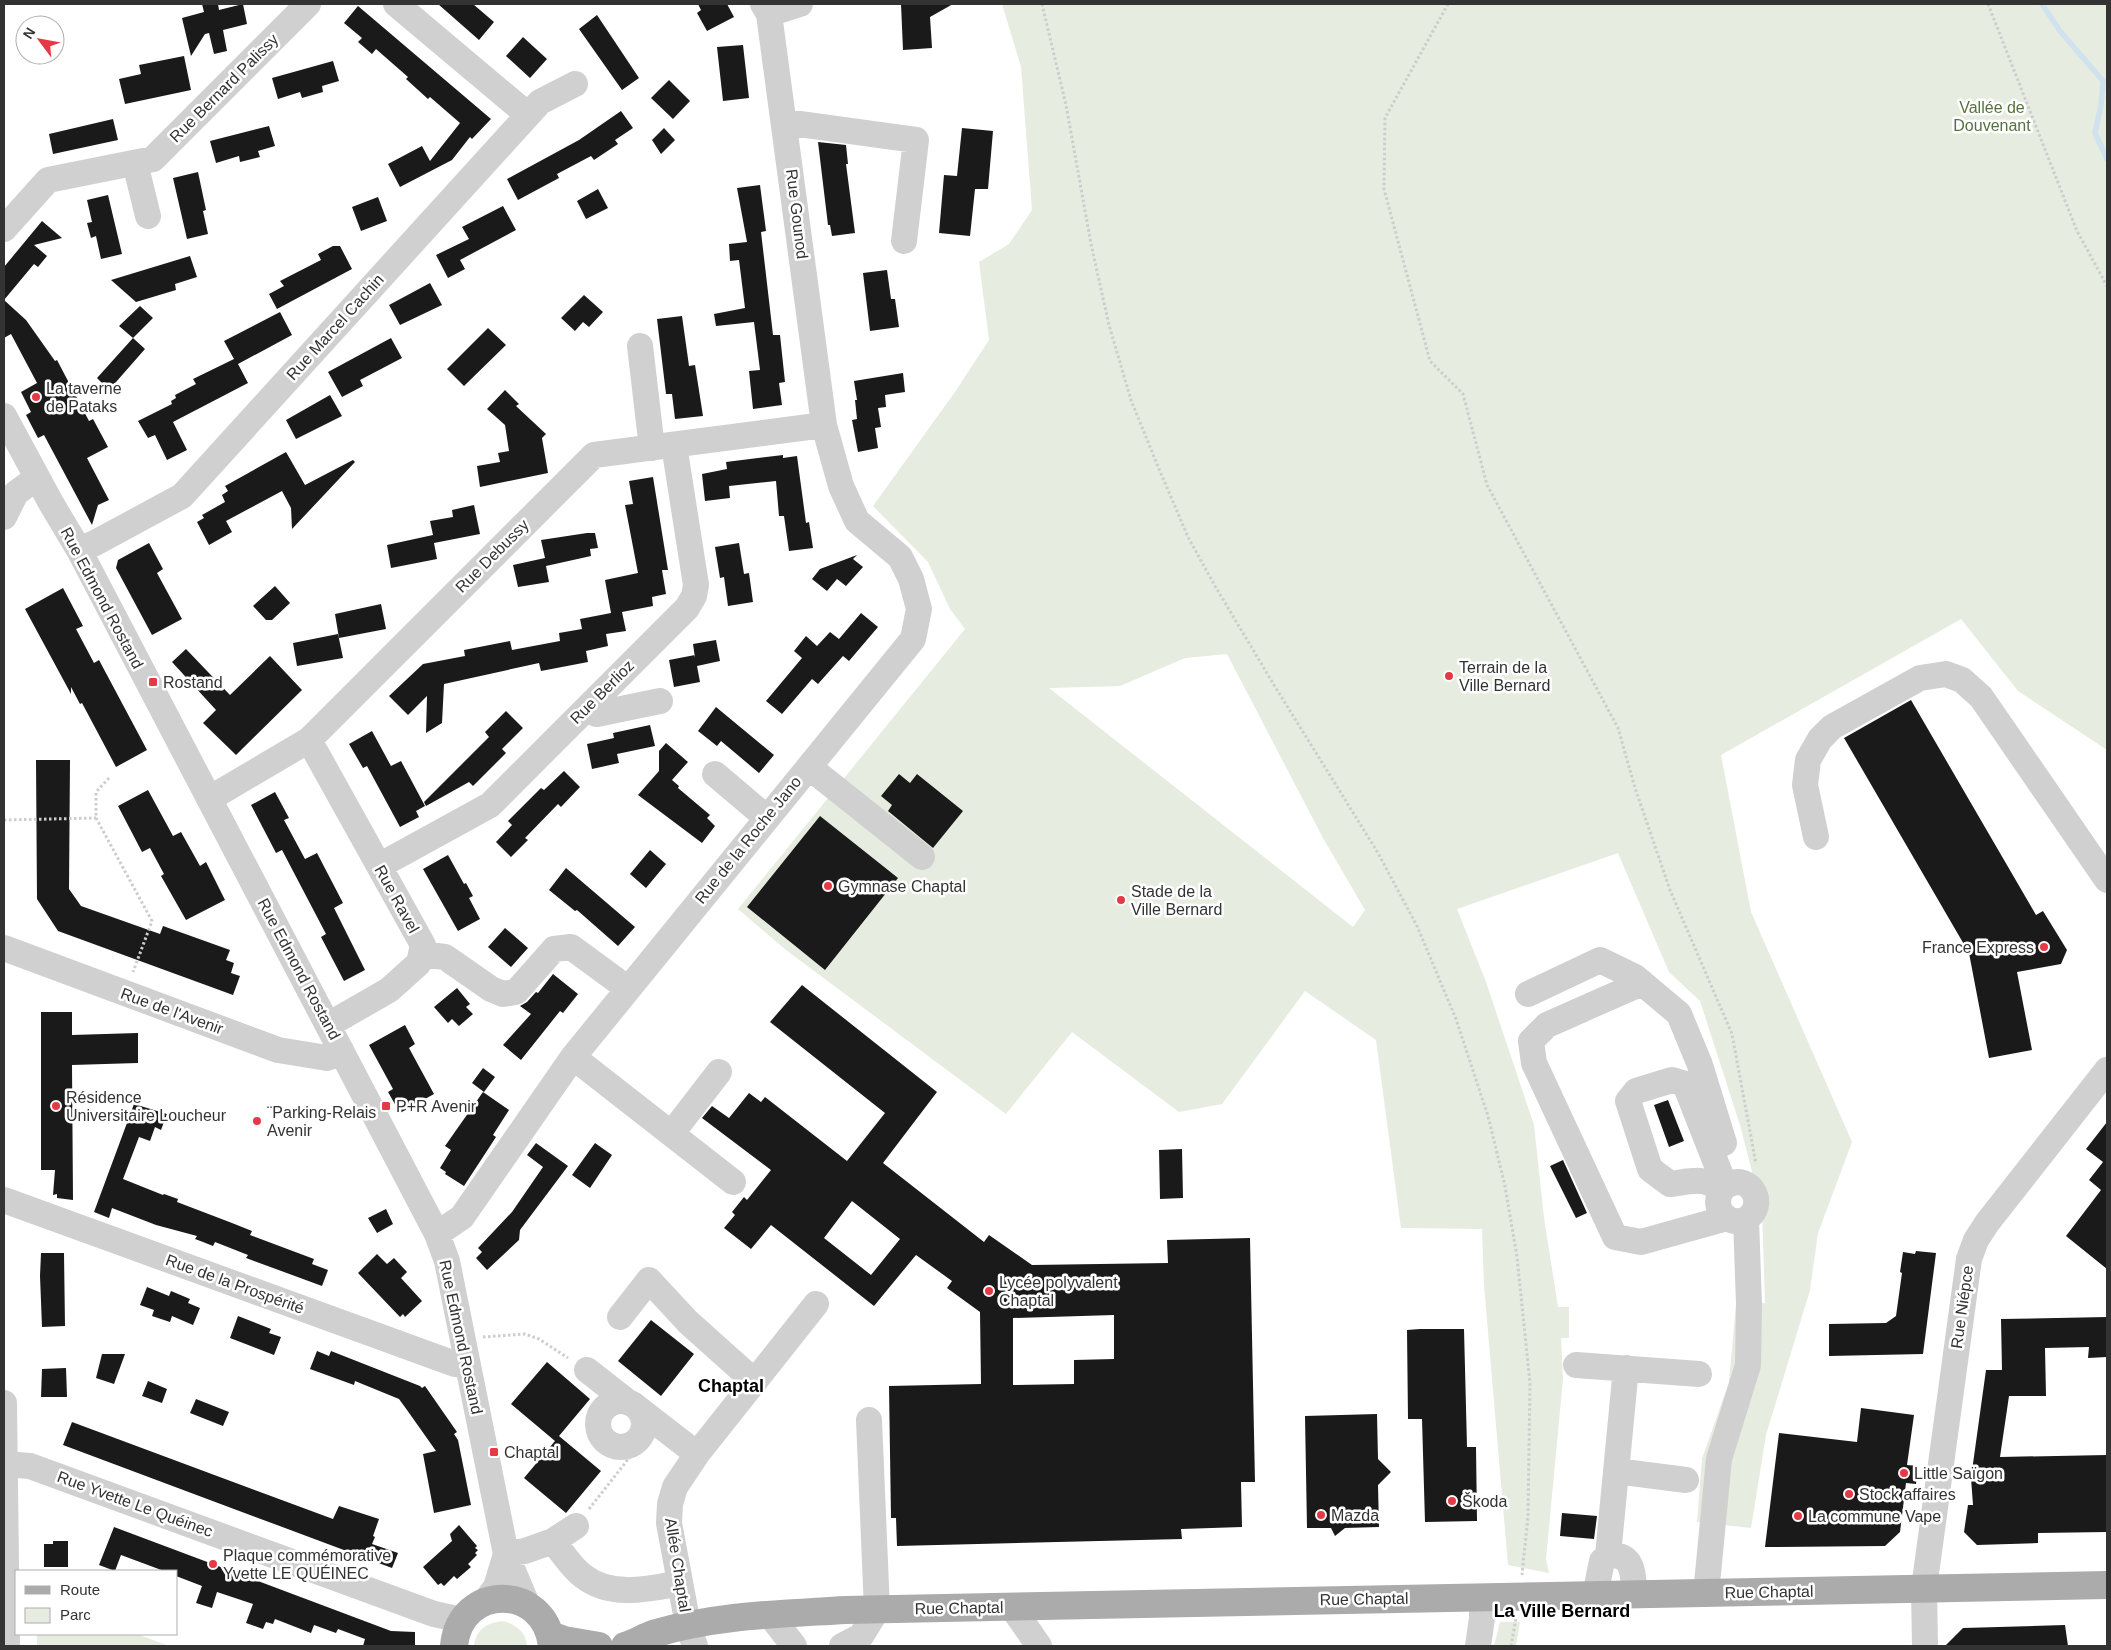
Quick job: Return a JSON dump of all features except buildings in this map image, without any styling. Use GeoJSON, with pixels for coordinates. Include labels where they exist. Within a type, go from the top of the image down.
{"type":"FeatureCollection","features":[{"type":"Feature","properties":{"kind":"main road","name":"Rue Chaptal"},"geometry":{"type":"LineString","coordinates":[[625,1646],[654,1634],[692,1636],[770,1614],[1520,1595],[1706,1594],[2107,1585]]}},
{"type":"Feature","properties":{"kind":"main road"},"geometry":{"type":"LineString","coordinates":[[454,1646],[455,1635],[462,1620],[472,1609],[485,1602],[499,1598],[513,1599],[527,1604],[542,1618],[552,1641],[564,1640],[599,1646]]}},
{"type":"Feature","properties":{"kind":"street","name":"Rue Bernard Palissy"},"geometry":{"type":"LineString","coordinates":[[4,229],[48,180],[152,159],[308,4]]}},
{"type":"Feature","properties":{"kind":"street"},"geometry":{"type":"LineString","coordinates":[[396,4],[528,115]]}},
{"type":"Feature","properties":{"kind":"street"},"geometry":{"type":"LineString","coordinates":[[766,9],[800,4]]}},
{"type":"Feature","properties":{"kind":"street","name":"Rue Gounod"},"geometry":{"type":"LineString","coordinates":[[766,9],[785,122],[824,425]]}},
{"type":"Feature","properties":{"kind":"street","name":"Rue Marcel Cachin"},"geometry":{"type":"LineString","coordinates":[[79,550],[182,496],[540,102],[575,84]]}},
{"type":"Feature","properties":{"kind":"street"},"geometry":{"type":"LineString","coordinates":[[785,122],[916,140],[904,241]]}},
{"type":"Feature","properties":{"kind":"street"},"geometry":{"type":"LineString","coordinates":[[135,163],[148,216]]}},
{"type":"Feature","properties":{"kind":"street"},"geometry":{"type":"LineString","coordinates":[[640,346],[663,447]]}},
{"type":"Feature","properties":{"kind":"street","name":"Rue Edmond Rostand"},"geometry":{"type":"LineString","coordinates":[[4,416],[13,458],[37,478],[79,550],[437,1234],[447,1261],[506,1554],[527,1604]]}},
{"type":"Feature","properties":{"kind":"street","name":"Rue Debussy"},"geometry":{"type":"LineString","coordinates":[[209,799],[309,740],[594,455],[824,425]]}},
{"type":"Feature","properties":{"kind":"street","name":"Rue de la Roche Jano"},"geometry":{"type":"LineString","coordinates":[[437,1234],[462,1217],[573,1057],[627,988],[914,639],[919,609],[911,579],[900,557],[857,521],[841,486],[824,425]]}},
{"type":"Feature","properties":{"kind":"street","name":"Rue Berlioz"},"geometry":{"type":"LineString","coordinates":[[379,866],[490,805],[687,608],[694,596],[696,585],[663,447]]}},
{"type":"Feature","properties":{"kind":"street"},"geometry":{"type":"LineString","coordinates":[[4,517],[16,493],[37,478]]}},
{"type":"Feature","properties":{"kind":"street"},"geometry":{"type":"LineString","coordinates":[[1816,837],[1805,786],[1808,760],[1820,739],[1832,726],[1920,678],[1946,674],[1962,680],[1980,697],[2107,880]]}},
{"type":"Feature","properties":{"kind":"street"},"geometry":{"type":"LineString","coordinates":[[589,706],[597,714],[660,701]]}},
{"type":"Feature","properties":{"kind":"street","name":"Rue Ravel"},"geometry":{"type":"LineString","coordinates":[[309,740],[423,945],[419,963],[388,990],[328,1025]]}},
{"type":"Feature","properties":{"kind":"street"},"geometry":{"type":"LineString","coordinates":[[809,767],[922,857]]}},
{"type":"Feature","properties":{"kind":"street"},"geometry":{"type":"LineString","coordinates":[[715,774],[767,818]]}},
{"type":"Feature","properties":{"kind":"street"},"geometry":{"type":"LineString","coordinates":[[421,954],[445,957],[491,989],[504,994],[516,992],[554,950],[571,947],[627,988]]}},
{"type":"Feature","properties":{"kind":"street","name":"Rue de l'Avenir"},"geometry":{"type":"LineString","coordinates":[[4,948],[278,1050],[327,1058],[342,1050]]}},
{"type":"Feature","properties":{"kind":"street"},"geometry":{"type":"LineString","coordinates":[[1528,994],[1600,960],[1635,976],[1679,1014],[1700,1065],[1739,1179],[1720,1191],[1717,1202],[1722,1214],[1737,1219]]}},
{"type":"Feature","properties":{"kind":"street"},"geometry":{"type":"LineString","coordinates":[[1642,983],[1547,1025],[1531,1041],[1534,1063],[1615,1237],[1641,1242],[1737,1219]]}},
{"type":"Feature","properties":{"kind":"street"},"geometry":{"type":"LineString","coordinates":[[573,1057],[733,1182]]}},
{"type":"Feature","properties":{"kind":"street","name":"Rue Niépce"},"geometry":{"type":"LineString","coordinates":[[1925,1646],[1924,1588],[1969,1259],[1976,1240],[1987,1223],[2107,1070]]}},
{"type":"Feature","properties":{"kind":"street"},"geometry":{"type":"LineString","coordinates":[[672,1133],[719,1072]]}},
{"type":"Feature","properties":{"kind":"street","name":"Rue de la Prospérité"},"geometry":{"type":"LineString","coordinates":[[4,1200],[455,1364],[465,1350]]}},
{"type":"Feature","properties":{"kind":"street"},"geometry":{"type":"LineString","coordinates":[[1706,1594],[1719,1459],[1748,1365],[1749,1304],[1737,1219]]}},
{"type":"Feature","properties":{"kind":"street"},"geometry":{"type":"LineString","coordinates":[[620,1317],[649,1280],[688,1322],[755,1382]]}},
{"type":"Feature","properties":{"kind":"street","name":"Allée Chaptal"},"geometry":{"type":"LineString","coordinates":[[692,1636],[669,1523],[670,1504],[675,1487],[697,1454],[816,1304]]}},
{"type":"Feature","properties":{"kind":"street"},"geometry":{"type":"LineString","coordinates":[[1576,1365],[1699,1374]]}},
{"type":"Feature","properties":{"kind":"street"},"geometry":{"type":"LineString","coordinates":[[1595,1595],[1602,1561],[1608,1555],[1626,1368]]}},
{"type":"Feature","properties":{"kind":"street"},"geometry":{"type":"LineString","coordinates":[[587,1370],[697,1454]]}},
{"type":"Feature","properties":{"kind":"street"},"geometry":{"type":"LineString","coordinates":[[621,1401],[632,1405],[643,1419],[644,1426],[638,1440],[632,1444],[617,1447],[604,1440],[600,1433],[599,1418],[607,1406],[621,1401]]}},
{"type":"Feature","properties":{"kind":"street"},"geometry":{"type":"LineString","coordinates":[[4,1403],[7,1646]]}},
{"type":"Feature","properties":{"kind":"street"},"geometry":{"type":"LineString","coordinates":[[842,1646],[861,1636],[876,1610],[870,1420]]}},
{"type":"Feature","properties":{"kind":"street","name":"Rue Yvette Le Quéinec"},"geometry":{"type":"LineString","coordinates":[[5,1464],[30,1466],[43,1470],[434,1614],[462,1620]]}},
{"type":"Feature","properties":{"kind":"street"},"geometry":{"type":"LineString","coordinates":[[1616,1471],[1686,1480]]}},
{"type":"Feature","properties":{"kind":"street"},"geometry":{"type":"LineString","coordinates":[[506,1554],[525,1551],[553,1540],[576,1526]]}},
{"type":"Feature","properties":{"kind":"street"},"geometry":{"type":"LineString","coordinates":[[553,1540],[583,1576],[597,1584],[625,1590],[645,1590],[680,1583]]}},
{"type":"Feature","properties":{"kind":"street","name":"Rue Edmond Rostand"},"geometry":{"type":"LineString","coordinates":[[485,1602],[496,1587],[506,1554]]}},
{"type":"Feature","properties":{"kind":"street"},"geometry":{"type":"LineString","coordinates":[[1608,1555],[1618,1555],[1626,1559],[1631,1566],[1635,1595]]}},
{"type":"Feature","properties":{"kind":"street"},"geometry":{"type":"LineString","coordinates":[[1478,1646],[1482,1618],[1482,1597]]}},
{"type":"Feature","properties":{"kind":"street"},"geometry":{"type":"LineString","coordinates":[[1012,1607],[1039,1646]]}},
{"type":"Feature","properties":{"kind":"street"},"geometry":{"type":"LineString","coordinates":[[770,1614],[794,1646]]}},
{"type":"Feature","properties":{"kind":"path"},"geometry":{"type":"LineString","coordinates":[[1042,4],[1066,105],[1091,244],[1109,325],[1131,400],[1188,538],[1274,685],[1378,853],[1417,926],[1456,1019],[1488,1116],[1505,1186],[1516,1248],[1530,1383],[1528,1516],[1520,1595]]}},
{"type":"Feature","properties":{"kind":"path"},"geometry":{"type":"LineString","coordinates":[[1448,4],[1385,118],[1384,189],[1430,361],[1463,394],[1487,486],[1618,728],[1635,788],[1670,890],[1732,1034],[1739,1179]]}},
{"type":"Feature","properties":{"kind":"path"},"geometry":{"type":"LineString","coordinates":[[1988,4],[2077,231],[2107,286]]}},
{"type":"Feature","properties":{"kind":"path"},"geometry":{"type":"LineString","coordinates":[[109,778],[96,792],[96,818],[152,921],[124,993]]}},
{"type":"Feature","properties":{"kind":"path"},"geometry":{"type":"LineString","coordinates":[[4,820],[96,818]]}},
{"type":"Feature","properties":{"kind":"path"},"geometry":{"type":"LineString","coordinates":[[465,1350],[525,1334],[539,1339],[587,1370]]}},
{"type":"Feature","properties":{"kind":"path"},"geometry":{"type":"LineString","coordinates":[[576,1526],[626,1462],[638,1440]]}},
{"type":"Feature","properties":{"kind":"green space","name":"Vallée de Douvenant"},"geometry":{"type":"Polygon","coordinates":[[[1002,4],[2107,4],[2107,750],[2018,691],[1961,619],[1721,755],[1751,912],[1852,1142],[1818,1233],[1810,1290],[1766,1435],[1751,1528],[1697,1522],[1702,1459],[1729,1382],[1736,1305],[1765,1303],[1762,1210],[1740,1125],[1700,1001],[1669,972],[1618,853],[1457,909],[1486,982],[1534,1125],[1544,1218],[1558,1307],[1569,1307],[1569,1338],[1561,1338],[1563,1379],[1546,1559],[1549,1573],[1508,1565],[1484,1285],[1482,1229],[1401,1228],[1376,1040],[1305,991],[1222,1104],[1179,1112],[1072,1032],[1006,1114],[786,950],[738,909],[965,629],[950,609],[928,562],[873,506],[955,392],[989,340],[979,262],[1009,244],[1032,210],[1021,67],[1002,4]],[[1227,654],[1185,658],[1120,686],[1049,688],[1353,927],[1365,910],[1323,838],[1227,654]]]}},
{"type":"Feature","properties":{"kind":"green space"},"geometry":{"type":"Polygon","coordinates":[[[502,1621],[511,1624],[522,1632],[527,1646],[474,1646],[477,1636],[483,1628],[502,1621]]]}},
{"type":"Feature","properties":{"kind":"green space"},"geometry":{"type":"Polygon","coordinates":[[[1500,1622],[1520,1622],[1516,1646],[1494,1646],[1500,1622]]]}},
{"type":"Feature","properties":{"kind":"green space"},"geometry":{"type":"Polygon","coordinates":[[[37,1635],[140,1635],[169,1646],[37,1646],[37,1635]]]}},
{"type":"Feature","properties":{"kind":"waterway"},"geometry":{"type":"LineString","coordinates":[[2042,4],[2060,31],[2103,81],[2101,105],[2095,133],[2107,159]]}},
{"type":"Feature","properties":{"kind":"place","name":"La taverne de Pataks"},"geometry":{"type":"Point","coordinates":[36,397]}},
{"type":"Feature","properties":{"kind":"place","name":"Terrain de la Ville Bernard"},"geometry":{"type":"Point","coordinates":[1449,676]}},
{"type":"Feature","properties":{"kind":"place","name":"Rostand"},"geometry":{"type":"Point","coordinates":[153,682]}},
{"type":"Feature","properties":{"kind":"place","name":"Gymnase Chaptal"},"geometry":{"type":"Point","coordinates":[828,886]}},
{"type":"Feature","properties":{"kind":"place","name":"Stade de la Ville Bernard"},"geometry":{"type":"Point","coordinates":[1121,900]}},
{"type":"Feature","properties":{"kind":"place","name":"France Express"},"geometry":{"type":"Point","coordinates":[2044,947]}},
{"type":"Feature","properties":{"kind":"place","name":"Résidence Universitaire Loucheur"},"geometry":{"type":"Point","coordinates":[56,1106]}},
{"type":"Feature","properties":{"kind":"place","name":"P+R Avenir"},"geometry":{"type":"Point","coordinates":[386,1106]}},
{"type":"Feature","properties":{"kind":"place","name":"¨Parking-Relais Avenir"},"geometry":{"type":"Point","coordinates":[257,1121]}},
{"type":"Feature","properties":{"kind":"place","name":"Lycée polyvalent Chaptal"},"geometry":{"type":"Point","coordinates":[989,1291]}},
{"type":"Feature","properties":{"kind":"place","name":"Chaptal"},"geometry":{"type":"Point","coordinates":[494,1452]}},
{"type":"Feature","properties":{"kind":"place","name":"Little Saïgon"},"geometry":{"type":"Point","coordinates":[1904,1473]}},
{"type":"Feature","properties":{"kind":"place","name":"Stock affaires"},"geometry":{"type":"Point","coordinates":[1849,1494]}},
{"type":"Feature","properties":{"kind":"place","name":"Škoda"},"geometry":{"type":"Point","coordinates":[1452,1501]}},
{"type":"Feature","properties":{"kind":"place","name":"Mazda"},"geometry":{"type":"Point","coordinates":[1321,1515]}},
{"type":"Feature","properties":{"kind":"place","name":"La commune Vape"},"geometry":{"type":"Point","coordinates":[1798,1516]}},
{"type":"Feature","properties":{"kind":"place","name":"Plaque commémorative Yvette LE QUÉINEC"},"geometry":{"type":"Point","coordinates":[213,1564]}},
{"type":"Feature","properties":{"kind":"district","name":"Chaptal"},"geometry":{"type":"Point","coordinates":[731,1386]}},
{"type":"Feature","properties":{"kind":"district","name":"La Ville Bernard"},"geometry":{"type":"Point","coordinates":[1562,1611]}}]}
